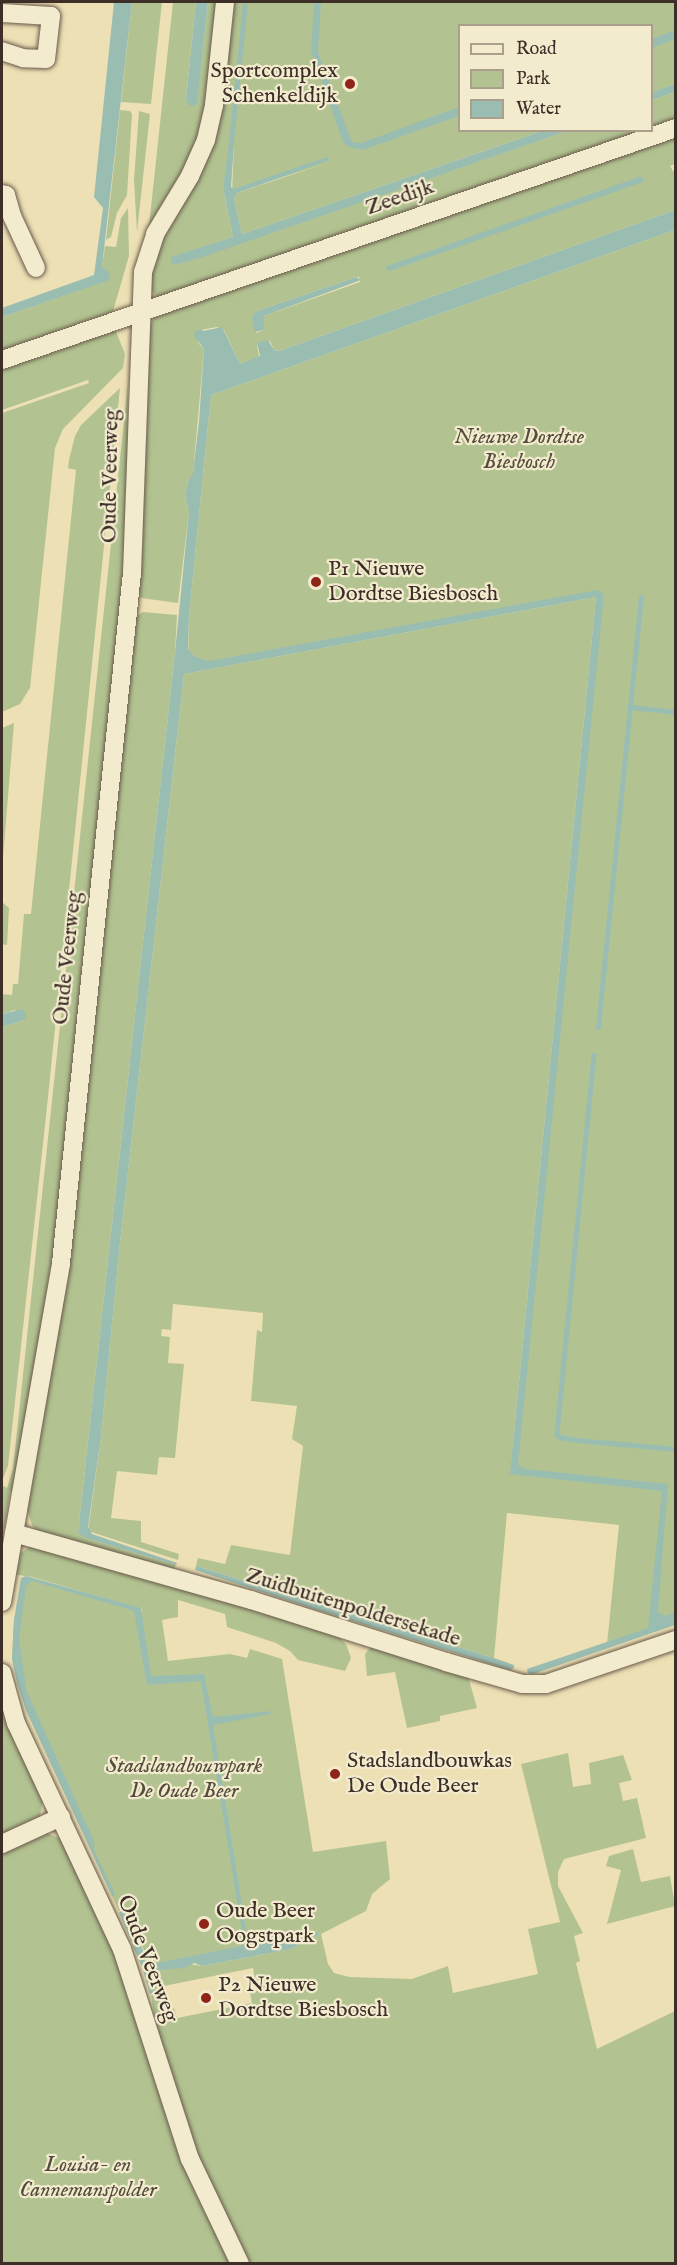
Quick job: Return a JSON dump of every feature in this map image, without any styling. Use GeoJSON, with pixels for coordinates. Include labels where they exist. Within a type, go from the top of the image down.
{"type":"FeatureCollection","features":[{"type":"Feature","properties":{"kind":"street","name":"Oude Veerweg"},"geometry":{"type":"LineString","coordinates":[[2,1602],[29,1435],[61,1263],[132,573],[142,272],[150,245],[190,176],[206,140],[214,105],[225,2]]}},
{"type":"Feature","properties":{"kind":"street"},"geometry":{"type":"LineString","coordinates":[[2,13],[51,16],[46,59],[23,58],[2,51]]}},
{"type":"Feature","properties":{"kind":"street","name":"Zeedijk"},"geometry":{"type":"LineString","coordinates":[[2,360],[675,128]]}},
{"type":"Feature","properties":{"kind":"street"},"geometry":{"type":"LineString","coordinates":[[2,194],[6,195],[12,216],[36,268]]}},
{"type":"Feature","properties":{"kind":"street","name":"Zuidbuitenpoldersekade"},"geometry":{"type":"LineString","coordinates":[[14,1533],[251,1600],[522,1684],[546,1684],[675,1640]]}},
{"type":"Feature","properties":{"kind":"street","name":"Oude Veerweg"},"geometry":{"type":"LineString","coordinates":[[2,1673],[16,1722],[122,1949],[190,2159],[240,2264]]}},
{"type":"Feature","properties":{"kind":"street"},"geometry":{"type":"LineString","coordinates":[[2,1844],[61,1817]]}},
{"type":"Feature","properties":{"kind":"green space"},"geometry":{"type":"Polygon","coordinates":[[[132,2],[162,2],[151,104],[121,102],[132,2]]]}},
{"type":"Feature","properties":{"kind":"green space"},"geometry":{"type":"Polygon","coordinates":[[[173,2],[196,2],[186,98],[197,103],[208,2],[216,2],[206,104],[200,131],[189,160],[149,226],[173,2]]]}},
{"type":"Feature","properties":{"kind":"green space"},"geometry":{"type":"Polygon","coordinates":[[[233,2],[675,2],[675,84],[653,92],[653,24],[458,24],[458,132],[539,132],[242,234],[234,199],[237,193],[327,163],[232,193],[234,144],[231,143],[223,188],[233,237],[175,257],[174,265],[564,132],[649,132],[159,299],[150,289],[149,282],[158,246],[188,194],[233,2]]]}},
{"type":"Feature","properties":{"kind":"green space"},"geometry":{"type":"Polygon","coordinates":[[[675,92],[675,123],[653,131],[653,100],[675,92]]]}},
{"type":"Feature","properties":{"kind":"green space"},"geometry":{"type":"Polygon","coordinates":[[[120,110],[130,111],[132,114],[127,195],[117,213],[111,237],[106,240],[120,110]]]}},
{"type":"Feature","properties":{"kind":"green space"},"geometry":{"type":"Polygon","coordinates":[[[139,111],[150,114],[137,232],[134,180],[139,111]]]}},
{"type":"Feature","properties":{"kind":"green space"},"geometry":{"type":"Polygon","coordinates":[[[675,132],[675,164],[670,166],[673,171],[675,170],[675,210],[279,351],[274,350],[270,341],[257,345],[259,357],[240,364],[224,330],[217,327],[195,331],[199,344],[204,349],[193,474],[188,482],[185,495],[189,512],[178,603],[141,598],[137,593],[149,326],[155,317],[675,132]],[[359,277],[257,311],[256,333],[264,330],[264,316],[360,282],[359,277]]]}},
{"type":"Feature","properties":{"kind":"green space"},"geometry":{"type":"Polygon","coordinates":[[[128,208],[129,256],[111,318],[2,355],[2,317],[109,280],[102,267],[105,246],[116,247],[121,218],[128,208]]]}},
{"type":"Feature","properties":{"kind":"green space","name":"Nieuwe Dordtse Biesbosch"},"geometry":{"type":"Polygon","coordinates":[[[675,230],[675,1620],[607,1644],[619,1525],[507,1513],[494,1658],[196,1566],[198,1558],[225,1564],[231,1545],[290,1555],[303,1446],[292,1439],[297,1406],[251,1401],[257,1330],[262,1332],[263,1313],[173,1304],[171,1330],[162,1329],[161,1336],[170,1337],[168,1363],[184,1364],[175,1458],[159,1457],[157,1475],[117,1471],[111,1518],[141,1521],[141,1542],[179,1554],[178,1560],[88,1531],[101,1437],[119,1252],[184,674],[596,597],[510,1474],[602,598],[596,592],[188,668],[189,616],[211,395],[675,230]]]}},
{"type":"Feature","properties":{"kind":"green space"},"geometry":{"type":"Polygon","coordinates":[[[115,329],[125,354],[123,368],[63,429],[55,448],[30,688],[20,704],[2,712],[2,413],[89,383],[88,380],[2,410],[2,365],[115,329]]]}},
{"type":"Feature","properties":{"kind":"green space"},"geometry":{"type":"Polygon","coordinates":[[[128,383],[127,543],[52,1267],[14,1492],[10,1491],[2,1543],[2,1485],[7,1488],[13,1469],[128,383]]]}},
{"type":"Feature","properties":{"kind":"green space"},"geometry":{"type":"Polygon","coordinates":[[[120,388],[47,1107],[8,1466],[2,1481],[2,1027],[24,1020],[15,1010],[2,1014],[2,994],[12,995],[13,984],[18,984],[24,914],[31,914],[76,470],[68,468],[69,460],[75,436],[81,425],[120,388]]]}},
{"type":"Feature","properties":{"kind":"green space"},"geometry":{"type":"Polygon","coordinates":[[[143,612],[177,615],[175,652],[78,1533],[83,1537],[176,1565],[173,1570],[38,1533],[32,1525],[27,1509],[135,617],[143,612]]]}},
{"type":"Feature","properties":{"kind":"green space"},"geometry":{"type":"Polygon","coordinates":[[[14,723],[2,870],[2,728],[14,723]]]}},
{"type":"Feature","properties":{"kind":"green space"},"geometry":{"type":"Polygon","coordinates":[[[2,902],[9,908],[7,945],[2,944],[2,902]]]}},
{"type":"Feature","properties":{"kind":"green space","name":"Stadslandbouwpark De Oude Beer"},"geometry":{"type":"Polygon","coordinates":[[[37,1546],[128,1570],[339,1637],[346,1644],[351,1658],[345,1671],[298,1660],[290,1651],[276,1643],[227,1627],[225,1614],[178,1600],[178,1617],[162,1620],[168,1661],[230,1654],[247,1658],[250,1649],[282,1659],[313,1852],[386,1841],[390,1879],[372,1894],[366,1911],[321,1934],[328,1964],[334,1973],[349,1977],[412,1979],[448,1966],[453,1993],[538,1974],[528,1929],[560,1922],[521,1764],[568,1753],[573,1787],[591,1784],[589,1763],[623,1755],[632,1780],[619,1783],[623,1801],[637,1798],[646,1838],[564,1859],[558,1872],[558,1886],[583,1933],[574,1936],[580,1961],[576,1963],[597,2049],[675,2011],[675,2263],[250,2263],[196,2151],[155,2020],[151,1995],[153,1995],[152,1975],[163,1968],[185,1968],[189,1964],[202,1966],[291,1949],[320,1934],[317,1932],[155,1964],[149,1961],[124,1908],[119,1911],[26,1710],[12,1659],[14,1620],[24,1578],[142,1612],[142,1609],[32,1577],[11,1574],[19,1554],[29,1547],[37,1546]],[[253,1968],[159,1987],[166,2015],[174,2008],[177,2018],[252,2003],[250,1993],[257,1991],[253,1968]]]}},
{"type":"Feature","properties":{"kind":"green space"},"geometry":{"type":"Polygon","coordinates":[[[371,1647],[468,1676],[477,1708],[440,1716],[440,1721],[407,1728],[395,1672],[367,1676],[365,1654],[371,1647]]]}},
{"type":"Feature","properties":{"kind":"green space","name":"Louisa- en Cannemanspolder"},"geometry":{"type":"Polygon","coordinates":[[[2,1706],[43,1799],[40,1816],[49,1834],[61,1839],[121,1964],[172,2133],[233,2263],[2,2263],[2,1706]]]}},
{"type":"Feature","properties":{"kind":"green space"},"geometry":{"type":"Polygon","coordinates":[[[633,1849],[641,1882],[670,1876],[675,1906],[607,1924],[621,1870],[606,1866],[609,1856],[633,1849]]]}},
{"type":"Feature","properties":{"kind":"water"},"geometry":{"type":"Polygon","coordinates":[[[114,2],[132,2],[102,267],[108,271],[110,280],[2,317],[2,308],[94,275],[103,208],[94,197],[114,2]]]}},
{"type":"Feature","properties":{"kind":"water"},"geometry":{"type":"Polygon","coordinates":[[[196,2],[208,2],[197,104],[193,106],[189,105],[186,99],[196,2]]]}},
{"type":"Feature","properties":{"kind":"water"},"geometry":{"type":"Polygon","coordinates":[[[314,2],[321,2],[318,52],[352,142],[361,143],[458,107],[458,116],[363,150],[348,147],[343,142],[311,52],[314,2]]]}},
{"type":"Feature","properties":{"kind":"water"},"geometry":{"type":"Polygon","coordinates":[[[675,30],[675,39],[653,48],[653,39],[675,30]]]}},
{"type":"Feature","properties":{"kind":"water"},"geometry":{"type":"Polygon","coordinates":[[[675,84],[675,92],[653,100],[653,92],[675,84]]]}},
{"type":"Feature","properties":{"kind":"water"},"geometry":{"type":"Polygon","coordinates":[[[539,132],[564,132],[174,265],[171,257],[233,237],[223,188],[231,143],[234,144],[231,187],[234,189],[327,157],[330,160],[237,193],[234,199],[242,234],[539,132]]]}},
{"type":"Feature","properties":{"kind":"water"},"geometry":{"type":"Polygon","coordinates":[[[639,177],[644,178],[643,182],[390,271],[386,269],[387,266],[639,177]]]}},
{"type":"Feature","properties":{"kind":"water"},"geometry":{"type":"Polygon","coordinates":[[[675,210],[675,230],[211,395],[189,616],[188,649],[195,657],[209,661],[597,590],[604,594],[518,1465],[525,1469],[668,1484],[658,1612],[665,1616],[675,1612],[675,1625],[533,1674],[528,1673],[527,1669],[648,1628],[662,1491],[510,1474],[596,597],[184,674],[119,1252],[101,1437],[88,1527],[92,1534],[177,1563],[176,1565],[83,1537],[78,1533],[175,652],[189,512],[185,495],[193,473],[199,421],[204,349],[194,336],[195,331],[201,329],[203,331],[222,327],[240,364],[260,356],[257,343],[268,340],[274,350],[279,351],[675,210]]]}},
{"type":"Feature","properties":{"kind":"water"},"geometry":{"type":"Polygon","coordinates":[[[356,277],[361,280],[264,316],[264,330],[255,332],[252,317],[257,311],[356,277]]]}},
{"type":"Feature","properties":{"kind":"water"},"geometry":{"type":"Polygon","coordinates":[[[23,1009],[26,1016],[24,1020],[2,1027],[2,1014],[23,1009]]]}},
{"type":"Feature","properties":{"kind":"water"},"geometry":{"type":"Polygon","coordinates":[[[196,1566],[494,1658],[514,1665],[514,1668],[510,1670],[308,1607],[195,1570],[196,1566]]]}},
{"type":"Feature","properties":{"kind":"water"},"geometry":{"type":"Polygon","coordinates":[[[26,1576],[141,1608],[151,1676],[204,1674],[213,1717],[273,1711],[270,1714],[213,1725],[248,1942],[250,1945],[317,1932],[320,1934],[291,1949],[202,1966],[194,1963],[185,1968],[159,1970],[152,1975],[154,1993],[150,1994],[142,1967],[119,1913],[124,1908],[146,1957],[152,1964],[244,1944],[201,1681],[147,1685],[134,1611],[32,1581],[26,1586],[19,1640],[27,1692],[94,1841],[94,1850],[115,1894],[112,1896],[26,1710],[17,1683],[12,1659],[14,1620],[21,1578],[26,1576]]]}},
{"type":"Feature","properties":{"kind":"waterway"},"geometry":{"type":"LineString","coordinates":[[231,143],[245,2]]}},
{"type":"Feature","properties":{"kind":"waterway"},"geometry":{"type":"LineString","coordinates":[[598,1027],[641,597]]}},
{"type":"Feature","properties":{"kind":"waterway"},"geometry":{"type":"LineString","coordinates":[[631,707],[676,712]]}},
{"type":"Feature","properties":{"kind":"waterway"},"geometry":{"type":"LineString","coordinates":[[594,1055],[557,1434],[560,1437],[577,1440],[676,1449]]}},
{"type":"Feature","properties":{"kind":"place","name":"Sportcomplex Schenkeldijk"},"geometry":{"type":"Point","coordinates":[350,84]}},
{"type":"Feature","properties":{"kind":"place","name":"P1 Nieuwe Dordtse Biesbosch"},"geometry":{"type":"Point","coordinates":[316,582]}},
{"type":"Feature","properties":{"kind":"place","name":"Stadslandbouwkas De Oude Beer"},"geometry":{"type":"Point","coordinates":[335,1774]}},
{"type":"Feature","properties":{"kind":"place","name":"Oude Beer Oogstpark"},"geometry":{"type":"Point","coordinates":[204,1924]}},
{"type":"Feature","properties":{"kind":"place","name":"P2 Nieuwe Dordtse Biesbosch"},"geometry":{"type":"Point","coordinates":[206,1998]}}]}
